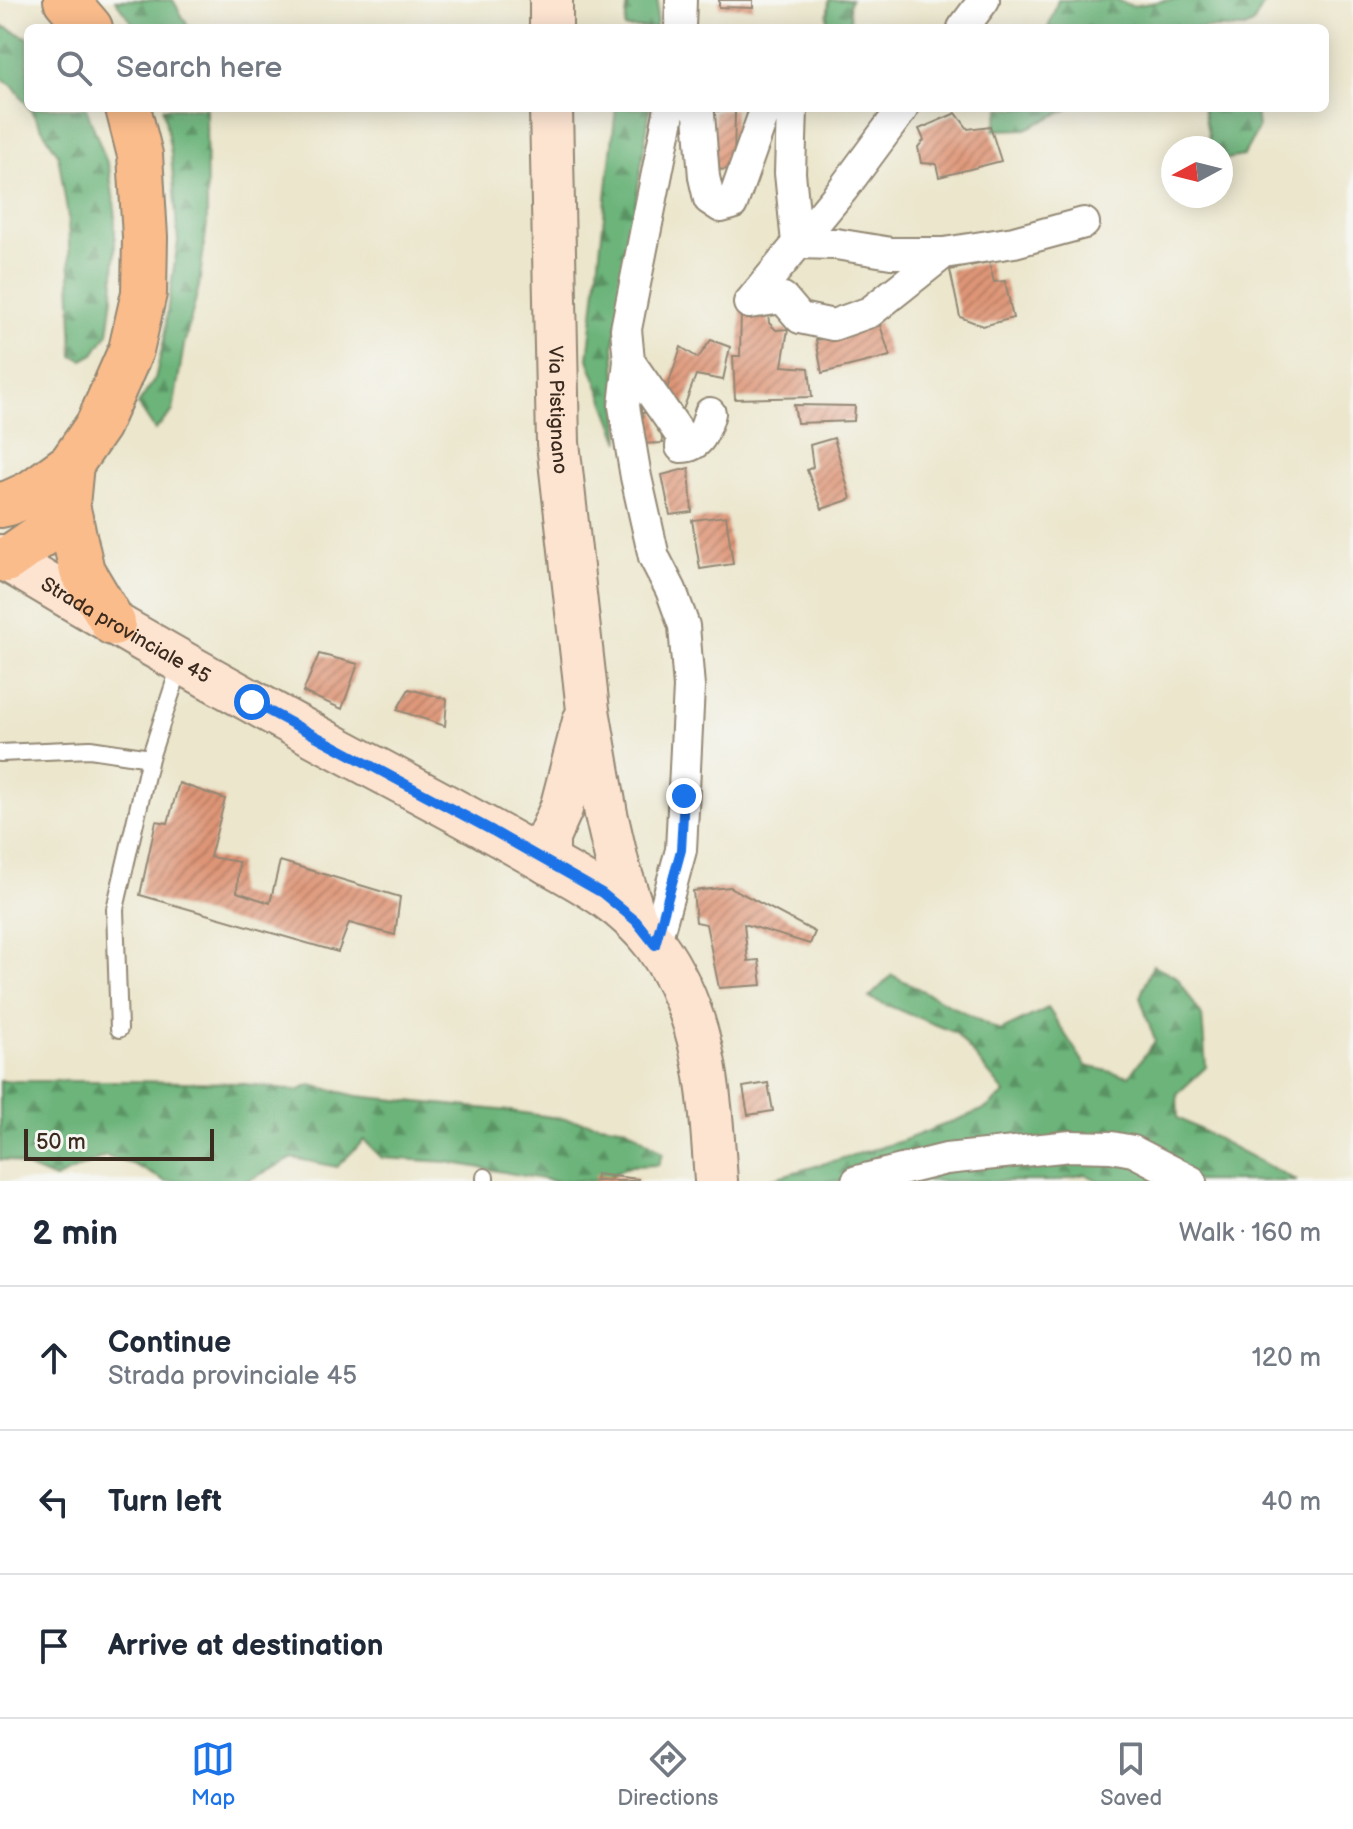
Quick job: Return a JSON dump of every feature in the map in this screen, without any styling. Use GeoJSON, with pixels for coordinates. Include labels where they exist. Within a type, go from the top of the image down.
{"type":"FeatureCollection","features":[{"type":"Feature","properties":{"kind":"highway"},"geometry":{"type":"LineString","coordinates":[[66,0],[87,24]]}},
{"type":"Feature","properties":{"kind":"highway"},"geometry":{"type":"LineString","coordinates":[[42,492],[98,425],[131,350],[144,293],[145,237],[140,155],[129,112]]}},
{"type":"Feature","properties":{"kind":"highway"},"geometry":{"type":"LineString","coordinates":[[3,558],[52,528],[42,492]]}},
{"type":"Feature","properties":{"kind":"highway"},"geometry":{"type":"LineString","coordinates":[[42,492],[82,571],[113,623]]}},
{"type":"Feature","properties":{"kind":"street"},"geometry":{"type":"LineString","coordinates":[[551,0],[551,24]]}},
{"type":"Feature","properties":{"kind":"street"},"geometry":{"type":"LineString","coordinates":[[680,24],[681,0]]}},
{"type":"Feature","properties":{"kind":"street"},"geometry":{"type":"LineString","coordinates":[[966,24],[984,0]]}},
{"type":"Feature","properties":{"kind":"street","name":"Via Pistignano"},"geometry":{"type":"LineString","coordinates":[[551,112],[558,443],[588,710],[618,866],[646,933]]}},
{"type":"Feature","properties":{"kind":"street"},"geometry":{"type":"LineString","coordinates":[[646,933],[681,850],[689,687],[684,626],[671,590],[654,557],[636,477],[624,406],[629,361],[626,329],[669,112]]}},
{"type":"Feature","properties":{"kind":"street"},"geometry":{"type":"LineString","coordinates":[[698,112],[709,199],[721,207],[732,204],[765,112]]}},
{"type":"Feature","properties":{"kind":"street"},"geometry":{"type":"LineString","coordinates":[[792,112],[790,173],[797,243]]}},
{"type":"Feature","properties":{"kind":"street"},"geometry":{"type":"LineString","coordinates":[[900,112],[843,189],[749,303],[783,298],[800,318],[833,325],[870,312],[944,253]]}},
{"type":"Feature","properties":{"kind":"street"},"geometry":{"type":"LineString","coordinates":[[797,243],[836,244],[891,253],[944,253],[1014,242],[1084,223]]}},
{"type":"Feature","properties":{"kind":"street"},"geometry":{"type":"LineString","coordinates":[[629,361],[682,437],[681,447],[691,447],[698,442],[710,413]]}},
{"type":"Feature","properties":{"kind":"street","name":"Strada provinciale 45"},"geometry":{"type":"LineString","coordinates":[[3,558],[252,702],[602,893],[646,933],[684,992],[697,1027],[707,1076],[716,1181]]}},
{"type":"Feature","properties":{"kind":"street"},"geometry":{"type":"LineString","coordinates":[[588,710],[561,809],[548,838],[556,867],[586,854],[596,840],[606,814]]}},
{"type":"Feature","properties":{"kind":"street"},"geometry":{"type":"LineString","coordinates":[[493,831],[524,828],[543,821],[561,809]]}},
{"type":"Feature","properties":{"kind":"street"},"geometry":{"type":"LineString","coordinates":[[857,1181],[946,1159],[1071,1146],[1133,1151],[1191,1181]]}},
{"type":"Feature","properties":{"kind":"lane"},"geometry":{"type":"LineString","coordinates":[[119,1029],[115,909],[150,758],[181,662]]}},
{"type":"Feature","properties":{"kind":"lane"},"geometry":{"type":"LineString","coordinates":[[0,753],[90,749],[150,758]]}},
{"type":"Feature","properties":{"kind":"green space"},"geometry":{"type":"Polygon","coordinates":[[[115,0],[173,0],[187,24],[133,24],[115,0]]]}},
{"type":"Feature","properties":{"kind":"green space"},"geometry":{"type":"Polygon","coordinates":[[[628,0],[658,0],[656,24],[625,24],[628,0]]]}},
{"type":"Feature","properties":{"kind":"green space"},"geometry":{"type":"Polygon","coordinates":[[[829,0],[851,0],[851,24],[828,24],[829,0]]]}},
{"type":"Feature","properties":{"kind":"green space"},"geometry":{"type":"Polygon","coordinates":[[[1058,0],[1117,0],[1132,6],[1169,0],[1266,0],[1253,24],[1049,24],[1058,0]]]}},
{"type":"Feature","properties":{"kind":"green space"},"geometry":{"type":"Polygon","coordinates":[[[0,25],[24,36],[24,101],[14,87],[0,77],[0,25]]]}},
{"type":"Feature","properties":{"kind":"green space"},"geometry":{"type":"Polygon","coordinates":[[[32,112],[88,112],[109,168],[115,209],[115,254],[108,333],[94,354],[83,360],[73,356],[68,217],[58,154],[32,112]]]}},
{"type":"Feature","properties":{"kind":"green space"},"geometry":{"type":"Polygon","coordinates":[[[164,112],[206,112],[207,223],[199,286],[184,345],[173,411],[155,430],[138,404],[155,379],[164,340],[178,242],[171,153],[164,112]]]}},
{"type":"Feature","properties":{"kind":"green space"},"geometry":{"type":"Polygon","coordinates":[[[616,112],[649,112],[614,346],[620,442],[588,359],[616,112]]]}},
{"type":"Feature","properties":{"kind":"green space"},"geometry":{"type":"Polygon","coordinates":[[[999,112],[1062,112],[1026,129],[994,130],[999,112]]]}},
{"type":"Feature","properties":{"kind":"green space"},"geometry":{"type":"Polygon","coordinates":[[[1204,112],[1256,112],[1258,129],[1243,156],[1233,158],[1233,136],[1209,136],[1204,112]]]}},
{"type":"Feature","properties":{"kind":"green space"},"geometry":{"type":"Polygon","coordinates":[[[1153,965],[1177,977],[1202,1016],[1206,1067],[1177,1094],[1178,1118],[1297,1181],[1099,1181],[1085,1174],[1057,1181],[764,1181],[902,1141],[985,1109],[1005,1093],[956,1033],[869,998],[892,975],[1000,1031],[1048,1008],[1086,1066],[1129,1076],[1155,1041],[1140,997],[1153,965]]]}},
{"type":"Feature","properties":{"kind":"green space"},"geometry":{"type":"Polygon","coordinates":[[[0,1081],[237,1083],[297,1091],[311,1085],[357,1096],[510,1111],[627,1128],[663,1153],[658,1165],[631,1166],[599,1181],[554,1181],[447,1162],[382,1158],[364,1140],[337,1167],[293,1158],[247,1181],[165,1181],[135,1165],[105,1156],[55,1179],[9,1160],[0,1160],[0,1081]]]}},
{"type":"Feature","properties":{"kind":"building"},"geometry":{"type":"Polygon","coordinates":[[[719,0],[753,0],[753,8],[719,7],[719,0]]]}},
{"type":"Feature","properties":{"kind":"building"},"geometry":{"type":"Polygon","coordinates":[[[714,112],[735,112],[734,169],[712,170],[714,112]]]}},
{"type":"Feature","properties":{"kind":"building"},"geometry":{"type":"Polygon","coordinates":[[[956,113],[968,129],[990,126],[1001,161],[939,177],[936,164],[921,163],[918,147],[924,140],[919,129],[956,113]]]}},
{"type":"Feature","properties":{"kind":"building"},"geometry":{"type":"Polygon","coordinates":[[[989,262],[994,282],[1005,281],[1013,318],[983,326],[960,317],[950,270],[989,262]]]}},
{"type":"Feature","properties":{"kind":"building"},"geometry":{"type":"Polygon","coordinates":[[[741,309],[768,312],[769,323],[776,330],[788,329],[782,366],[809,368],[812,397],[735,399],[733,356],[740,356],[741,309]]]}},
{"type":"Feature","properties":{"kind":"building"},"geometry":{"type":"Polygon","coordinates":[[[879,322],[890,356],[822,373],[816,340],[847,335],[879,322]]]}},
{"type":"Feature","properties":{"kind":"building"},"geometry":{"type":"Polygon","coordinates":[[[711,340],[730,347],[723,380],[696,375],[681,415],[663,401],[681,347],[698,358],[711,340]]]}},
{"type":"Feature","properties":{"kind":"building"},"geometry":{"type":"Polygon","coordinates":[[[794,405],[855,406],[854,421],[797,423],[794,405]]]}},
{"type":"Feature","properties":{"kind":"building"},"geometry":{"type":"Polygon","coordinates":[[[656,411],[663,443],[636,444],[636,414],[656,411]]]}},
{"type":"Feature","properties":{"kind":"building"},"geometry":{"type":"Polygon","coordinates":[[[834,438],[851,499],[822,509],[807,470],[813,467],[810,445],[834,438]]]}},
{"type":"Feature","properties":{"kind":"building"},"geometry":{"type":"Polygon","coordinates":[[[689,468],[692,512],[670,515],[662,475],[689,468]]]}},
{"type":"Feature","properties":{"kind":"building"},"geometry":{"type":"Polygon","coordinates":[[[726,516],[733,564],[700,569],[692,520],[726,516]]]}},
{"type":"Feature","properties":{"kind":"building"},"geometry":{"type":"Polygon","coordinates":[[[319,654],[358,664],[342,709],[303,692],[319,654]]]}},
{"type":"Feature","properties":{"kind":"building"},"geometry":{"type":"Polygon","coordinates":[[[409,689],[447,699],[445,726],[397,710],[409,689]]]}},
{"type":"Feature","properties":{"kind":"building"},"geometry":{"type":"Polygon","coordinates":[[[179,783],[225,799],[210,857],[239,862],[237,892],[270,903],[280,861],[400,897],[395,935],[349,923],[338,952],[140,895],[156,821],[168,823],[179,783]]]}},
{"type":"Feature","properties":{"kind":"building"},"geometry":{"type":"Polygon","coordinates":[[[730,887],[815,932],[810,944],[744,924],[748,961],[759,960],[762,985],[719,988],[706,924],[696,922],[693,891],[730,887]]]}},
{"type":"Feature","properties":{"kind":"building"},"geometry":{"type":"Polygon","coordinates":[[[768,1083],[773,1111],[748,1115],[743,1087],[768,1083]]]}},
{"type":"Feature","properties":{"kind":"building"},"geometry":{"type":"Polygon","coordinates":[[[596,1174],[638,1179],[638,1181],[595,1181],[596,1174]]]}},
{"type":"Feature","properties":{"kind":"route"},"geometry":{"type":"LineString","coordinates":[[252,702],[602,893],[636,921],[655,945],[681,850],[684,796]]}}]}
